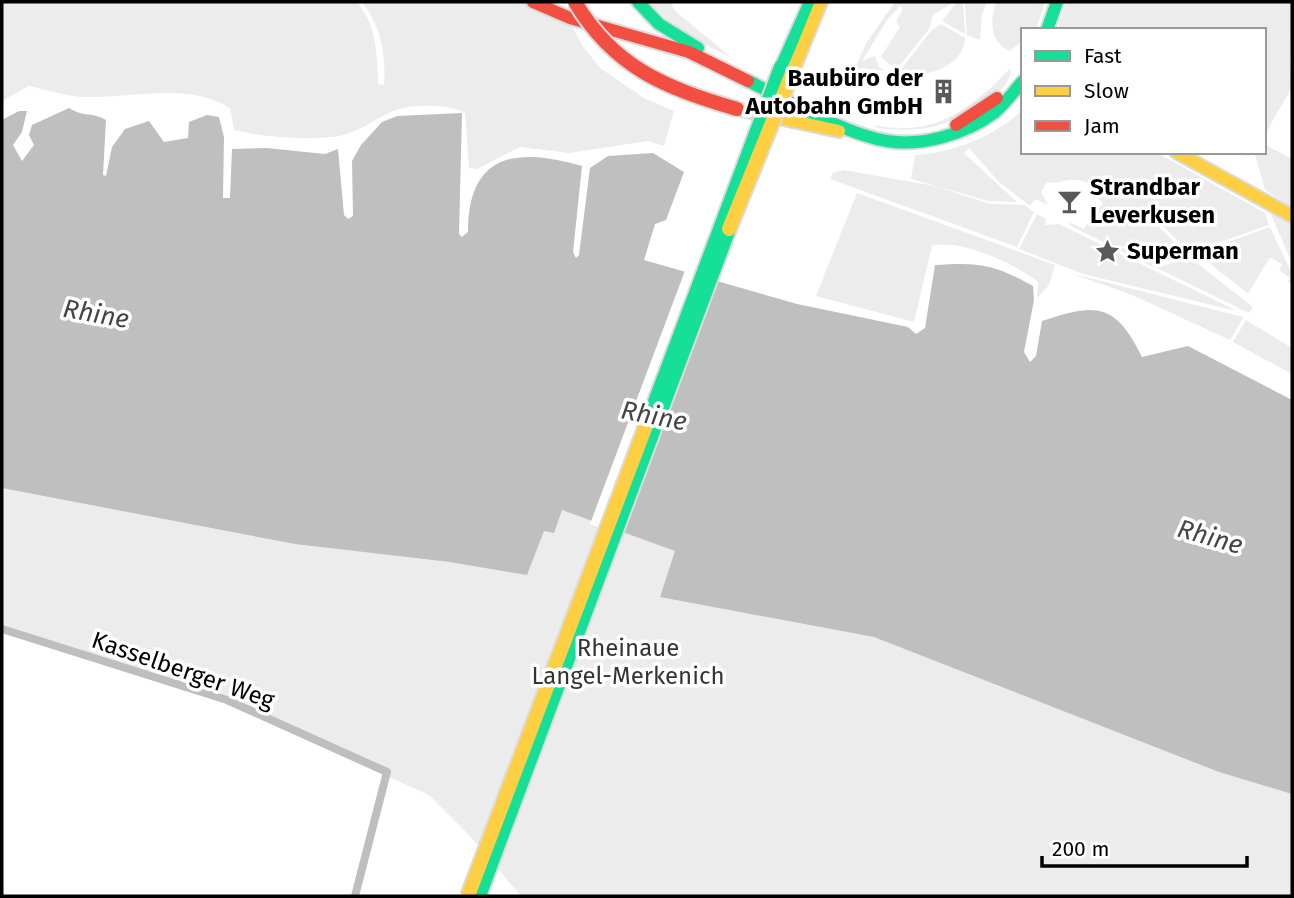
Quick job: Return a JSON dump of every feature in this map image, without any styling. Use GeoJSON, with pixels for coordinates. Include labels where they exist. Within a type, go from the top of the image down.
{"type":"FeatureCollection","features":[{"type":"Feature","properties":{"kind":"main road"},"geometry":{"type":"LineString","coordinates":[[533,2],[570,18],[689,52],[833,122],[876,138]]}},
{"type":"Feature","properties":{"kind":"main road"},"geometry":{"type":"LineString","coordinates":[[543,2],[587,19],[671,39],[708,54],[837,119],[878,134],[925,134],[964,122],[995,100],[1021,74]]}},
{"type":"Feature","properties":{"kind":"main road"},"geometry":{"type":"LineString","coordinates":[[575,2],[593,34],[638,73],[662,86],[737,109],[876,138],[900,142],[939,139],[979,124],[1021,94]]}},
{"type":"Feature","properties":{"kind":"main road"},"geometry":{"type":"LineString","coordinates":[[638,2],[659,24],[708,54]]}},
{"type":"Feature","properties":{"kind":"main road"},"geometry":{"type":"LineString","coordinates":[[479,896],[735,214],[810,2]]}},
{"type":"Feature","properties":{"kind":"main road"},"geometry":{"type":"LineString","coordinates":[[468,896],[787,69],[821,2]]}},
{"type":"Feature","properties":{"kind":"main road"},"geometry":{"type":"LineString","coordinates":[[1048,28],[1057,2]]}},
{"type":"Feature","properties":{"kind":"main road"},"geometry":{"type":"LineString","coordinates":[[996,111],[1021,83]]}},
{"type":"Feature","properties":{"kind":"main road"},"geometry":{"type":"LineString","coordinates":[[1180,154],[1292,216]]}},
{"type":"Feature","properties":{"kind":"street","name":"Kasselberger Weg"},"geometry":{"type":"LineString","coordinates":[[2,629],[227,701],[387,772],[355,896]]}},
{"type":"Feature","properties":{"kind":"green space"},"geometry":{"type":"Polygon","coordinates":[[[2,2],[357,2],[369,21],[376,51],[378,84],[384,85],[381,41],[374,21],[362,2],[520,2],[571,24],[582,45],[600,68],[644,98],[674,111],[664,146],[648,141],[569,153],[520,147],[477,169],[469,168],[465,113],[441,107],[403,108],[340,136],[308,138],[269,136],[234,130],[230,108],[196,95],[160,93],[80,97],[29,86],[2,101],[2,2]]]}},
{"type":"Feature","properties":{"kind":"green space"},"geometry":{"type":"Polygon","coordinates":[[[646,2],[671,2],[674,10],[732,58],[689,37],[646,2]]]}},
{"type":"Feature","properties":{"kind":"green space"},"geometry":{"type":"Polygon","coordinates":[[[895,2],[954,2],[933,15],[929,29],[896,70],[881,57],[900,27],[896,21],[902,11],[901,5],[887,20],[862,61],[875,56],[879,67],[885,71],[862,68],[852,74],[867,42],[895,2]]]}},
{"type":"Feature","properties":{"kind":"green space"},"geometry":{"type":"Polygon","coordinates":[[[957,2],[963,2],[965,34],[942,21],[957,2]]]}},
{"type":"Feature","properties":{"kind":"green space"},"geometry":{"type":"Polygon","coordinates":[[[965,2],[987,2],[982,14],[980,40],[967,35],[965,2]]]}},
{"type":"Feature","properties":{"kind":"green space"},"geometry":{"type":"Polygon","coordinates":[[[996,2],[1045,2],[1037,28],[1021,28],[1021,42],[1009,51],[995,35],[993,16],[996,2]]]}},
{"type":"Feature","properties":{"kind":"green space"},"geometry":{"type":"Polygon","coordinates":[[[1066,2],[1292,2],[1292,87],[1266,132],[1266,28],[1058,28],[1066,2]]]}},
{"type":"Feature","properties":{"kind":"green space"},"geometry":{"type":"Polygon","coordinates":[[[941,24],[965,38],[958,56],[941,69],[930,73],[899,72],[931,31],[941,24]]]}},
{"type":"Feature","properties":{"kind":"green space"},"geometry":{"type":"Polygon","coordinates":[[[1011,69],[1009,79],[992,97],[954,119],[932,127],[912,130],[878,128],[873,125],[908,128],[938,122],[978,99],[1011,69]]]}},
{"type":"Feature","properties":{"kind":"green space"},"geometry":{"type":"Polygon","coordinates":[[[1021,112],[1021,154],[1160,154],[1265,213],[1269,225],[1195,251],[1186,244],[1183,246],[1155,218],[1153,221],[1185,253],[1153,267],[1071,226],[1069,222],[1084,229],[1087,224],[1097,223],[1098,209],[1103,203],[1093,194],[1094,186],[1086,182],[1047,182],[1041,192],[1048,205],[1035,199],[1030,206],[999,182],[969,148],[964,153],[1017,202],[988,201],[911,179],[915,155],[944,151],[973,142],[1021,112]]]}},
{"type":"Feature","properties":{"kind":"green space"},"geometry":{"type":"Polygon","coordinates":[[[1266,145],[1292,159],[1292,208],[1265,190],[1255,154],[1266,154],[1266,145]]]}},
{"type":"Feature","properties":{"kind":"green space"},"geometry":{"type":"Polygon","coordinates":[[[843,170],[935,186],[990,204],[1025,205],[1034,212],[1017,247],[830,179],[833,173],[843,170]]]}},
{"type":"Feature","properties":{"kind":"green space"},"geometry":{"type":"Polygon","coordinates":[[[857,193],[1055,265],[1049,285],[1037,298],[1038,282],[1016,268],[972,249],[943,245],[932,246],[914,322],[816,296],[857,193]]]}},
{"type":"Feature","properties":{"kind":"green space"},"geometry":{"type":"Polygon","coordinates":[[[1269,210],[1292,221],[1292,263],[1269,210]]]}},
{"type":"Feature","properties":{"kind":"green space"},"geometry":{"type":"Polygon","coordinates":[[[1037,214],[1046,219],[1045,225],[1059,224],[1237,311],[1083,274],[1019,249],[1037,214]]]}},
{"type":"Feature","properties":{"kind":"green space"},"geometry":{"type":"Polygon","coordinates":[[[1270,227],[1292,274],[1292,284],[1288,282],[1290,278],[1279,270],[1282,264],[1270,257],[1248,294],[1197,253],[1270,227]]]}},
{"type":"Feature","properties":{"kind":"green space"},"geometry":{"type":"Polygon","coordinates":[[[1189,257],[1253,307],[1249,313],[1157,268],[1189,257]]]}},
{"type":"Feature","properties":{"kind":"green space"},"geometry":{"type":"Polygon","coordinates":[[[1070,273],[1243,318],[1230,340],[1132,295],[1070,273]]]}},
{"type":"Feature","properties":{"kind":"green space","name":"Rheinaue Langel-Merkenich"},"geometry":{"type":"Polygon","coordinates":[[[2,313],[1292,623],[1292,896],[521,896],[469,835],[429,795],[225,703],[2,625],[2,313]]]}},
{"type":"Feature","properties":{"kind":"green space"},"geometry":{"type":"Polygon","coordinates":[[[1246,320],[1292,348],[1292,374],[1233,342],[1246,320]]]}},
{"type":"Feature","properties":{"kind":"water","name":"Rhine"},"geometry":{"type":"Polygon","coordinates":[[[69,108],[106,120],[103,175],[106,176],[112,147],[125,129],[149,121],[164,142],[188,138],[189,122],[207,115],[219,117],[224,137],[223,198],[230,198],[232,149],[267,148],[325,154],[338,149],[344,215],[348,219],[353,216],[352,161],[361,145],[382,122],[397,116],[462,113],[459,234],[462,237],[468,232],[470,206],[477,186],[487,171],[501,162],[517,158],[558,160],[582,166],[573,252],[576,258],[579,255],[590,168],[608,156],[653,153],[684,172],[666,220],[655,224],[644,260],[797,304],[908,327],[916,334],[925,328],[935,265],[986,266],[1033,286],[1034,300],[1024,352],[1030,362],[1036,356],[1042,321],[1090,310],[1113,317],[1123,326],[1142,357],[1188,346],[1292,400],[1292,794],[1219,772],[874,637],[660,597],[675,551],[562,510],[554,533],[544,531],[527,575],[450,562],[295,544],[2,488],[2,120],[19,111],[27,111],[22,132],[13,145],[22,161],[34,145],[29,135],[32,125],[69,108]]]}},
{"type":"Feature","properties":{"kind":"pier"},"geometry":{"type":"Polygon","coordinates":[[[686,268],[719,278],[623,536],[590,524],[686,268]]]}},
{"type":"Feature","properties":{"kind":"traffic: fast"},"geometry":{"type":"LineString","coordinates":[[638,2],[659,24],[698,48]]}},
{"type":"Feature","properties":{"kind":"traffic: fast"},"geometry":{"type":"LineString","coordinates":[[781,67],[810,2]]}},
{"type":"Feature","properties":{"kind":"traffic: fast"},"geometry":{"type":"LineString","coordinates":[[1048,28],[1057,2]]}},
{"type":"Feature","properties":{"kind":"traffic: fast"},"geometry":{"type":"LineString","coordinates":[[650,415],[781,67]]}},
{"type":"Feature","properties":{"kind":"traffic: fast"},"geometry":{"type":"LineString","coordinates":[[748,81],[816,116],[853,131],[900,142],[943,137],[970,127],[994,113],[1021,83]]}},
{"type":"Feature","properties":{"kind":"traffic: fast"},"geometry":{"type":"LineString","coordinates":[[479,896],[729,229]]}},
{"type":"Feature","properties":{"kind":"traffic: slow"},"geometry":{"type":"LineString","coordinates":[[793,71],[821,2]]}},
{"type":"Feature","properties":{"kind":"traffic: slow"},"geometry":{"type":"LineString","coordinates":[[729,229],[793,71]]}},
{"type":"Feature","properties":{"kind":"traffic: slow"},"geometry":{"type":"LineString","coordinates":[[737,109],[839,131]]}},
{"type":"Feature","properties":{"kind":"traffic: slow"},"geometry":{"type":"LineString","coordinates":[[1180,154],[1292,216]]}},
{"type":"Feature","properties":{"kind":"traffic: slow"},"geometry":{"type":"LineString","coordinates":[[468,896],[650,415]]}},
{"type":"Feature","properties":{"kind":"traffic: jam"},"geometry":{"type":"LineString","coordinates":[[533,2],[570,18],[689,52],[748,81]]}},
{"type":"Feature","properties":{"kind":"traffic: jam"},"geometry":{"type":"LineString","coordinates":[[575,2],[607,44],[644,72],[687,93],[737,109]]}},
{"type":"Feature","properties":{"kind":"traffic: jam"},"geometry":{"type":"LineString","coordinates":[[956,125],[997,98]]}},
{"type":"Feature","properties":{"kind":"place","name":"Baubüro der Autobahn GmbH"},"geometry":{"type":"Point","coordinates":[943,92]}},
{"type":"Feature","properties":{"kind":"place","name":"Strandbar Leverkusen"},"geometry":{"type":"Point","coordinates":[1070,201]}},
{"type":"Feature","properties":{"kind":"place","name":"Superman"},"geometry":{"type":"Point","coordinates":[1107,251]}}]}
